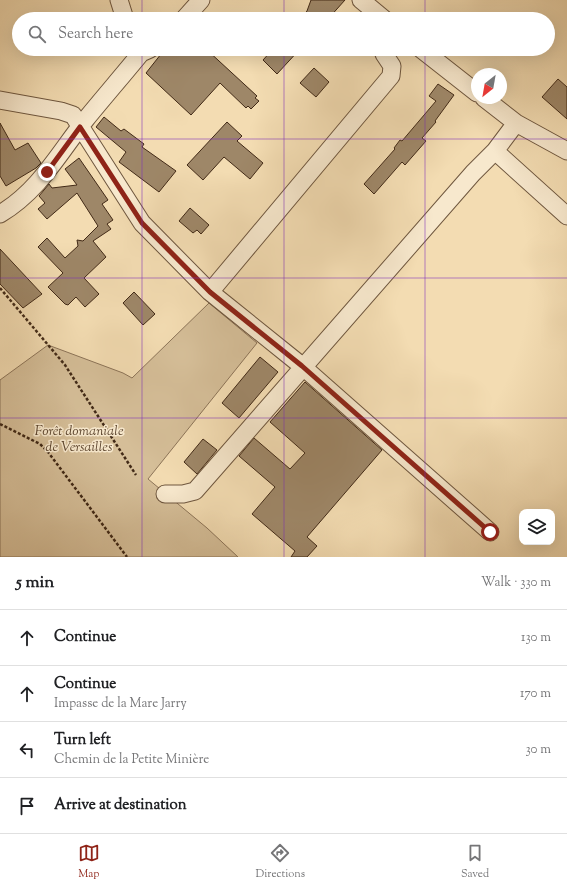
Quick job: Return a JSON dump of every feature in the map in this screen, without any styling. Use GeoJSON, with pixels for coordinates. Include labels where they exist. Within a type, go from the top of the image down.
{"type":"FeatureCollection","features":[{"type":"Feature","properties":{"kind":"street"},"geometry":{"type":"LineString","coordinates":[[119,0],[123,12]]}},
{"type":"Feature","properties":{"kind":"street"},"geometry":{"type":"LineString","coordinates":[[190,12],[201,0]]}},
{"type":"Feature","properties":{"kind":"street"},"geometry":{"type":"LineString","coordinates":[[361,0],[376,12]]}},
{"type":"Feature","properties":{"kind":"street"},"geometry":{"type":"LineString","coordinates":[[0,214],[17,204],[47,172],[80,127],[138,56]]}},
{"type":"Feature","properties":{"kind":"street"},"geometry":{"type":"LineString","coordinates":[[210,292],[391,76],[392,66],[385,56]]}},
{"type":"Feature","properties":{"kind":"street"},"geometry":{"type":"LineString","coordinates":[[431,56],[471,88]]}},
{"type":"Feature","properties":{"kind":"street"},"geometry":{"type":"LineString","coordinates":[[0,100],[73,115],[142,223],[210,292],[302,366],[490,532]]}},
{"type":"Feature","properties":{"kind":"street"},"geometry":{"type":"LineString","coordinates":[[492,104],[516,123],[567,151]]}},
{"type":"Feature","properties":{"kind":"street"},"geometry":{"type":"LineString","coordinates":[[165,494],[183,494],[195,491],[302,366],[494,151],[516,123]]}},
{"type":"Feature","properties":{"kind":"street"},"geometry":{"type":"LineString","coordinates":[[494,151],[567,216]]}},
{"type":"Feature","properties":{"kind":"path"},"geometry":{"type":"LineString","coordinates":[[0,288],[65,365],[136,475]]}},
{"type":"Feature","properties":{"kind":"path"},"geometry":{"type":"LineString","coordinates":[[0,424],[40,444],[48,452],[127,557]]}},
{"type":"Feature","properties":{"kind":"green space","name":"Forêt domaniale de Versailles"},"geometry":{"type":"Polygon","coordinates":[[[209,303],[257,343],[148,479],[207,528],[238,557],[0,557],[0,380],[48,345],[123,373],[132,378],[209,303]]]}},
{"type":"Feature","properties":{"kind":"building"},"geometry":{"type":"Polygon","coordinates":[[[311,0],[345,0],[334,12],[306,12],[311,0]]]}},
{"type":"Feature","properties":{"kind":"building"},"geometry":{"type":"Polygon","coordinates":[[[159,56],[214,56],[257,96],[255,98],[259,101],[251,109],[248,106],[246,108],[220,83],[191,115],[146,73],[159,56]]]}},
{"type":"Feature","properties":{"kind":"building"},"geometry":{"type":"Polygon","coordinates":[[[267,56],[294,56],[277,74],[263,60],[267,56]]]}},
{"type":"Feature","properties":{"kind":"building"},"geometry":{"type":"Polygon","coordinates":[[[314,68],[329,82],[316,97],[300,83],[314,68]]]}},
{"type":"Feature","properties":{"kind":"building"},"geometry":{"type":"Polygon","coordinates":[[[558,79],[567,87],[567,119],[542,97],[558,79]]]}},
{"type":"Feature","properties":{"kind":"building"},"geometry":{"type":"Polygon","coordinates":[[[438,84],[454,95],[435,121],[436,122],[422,138],[426,141],[405,165],[402,162],[374,194],[364,184],[395,149],[394,148],[400,140],[402,141],[436,101],[429,96],[438,84]]]}},
{"type":"Feature","properties":{"kind":"building"},"geometry":{"type":"Polygon","coordinates":[[[104,117],[121,131],[124,129],[144,144],[142,147],[176,171],[159,192],[119,162],[126,152],[96,127],[104,117]]]}},
{"type":"Feature","properties":{"kind":"building"},"geometry":{"type":"Polygon","coordinates":[[[227,122],[242,136],[237,141],[263,163],[250,179],[224,157],[203,180],[187,165],[227,122]]]}},
{"type":"Feature","properties":{"kind":"building"},"geometry":{"type":"Polygon","coordinates":[[[0,123],[15,150],[28,143],[41,163],[36,168],[6,186],[0,176],[0,123]]]}},
{"type":"Feature","properties":{"kind":"building"},"geometry":{"type":"Polygon","coordinates":[[[79,158],[108,200],[102,204],[113,220],[107,224],[111,229],[93,241],[106,257],[84,278],[99,294],[85,307],[76,297],[68,305],[65,304],[48,287],[63,273],[38,247],[47,238],[65,258],[78,246],[77,240],[83,241],[98,226],[77,193],[47,219],[38,209],[45,203],[39,196],[49,184],[52,188],[77,185],[65,169],[79,158]]]}},
{"type":"Feature","properties":{"kind":"building"},"geometry":{"type":"Polygon","coordinates":[[[190,208],[209,225],[201,234],[197,230],[193,233],[179,221],[190,208]]]}},
{"type":"Feature","properties":{"kind":"building"},"geometry":{"type":"Polygon","coordinates":[[[0,249],[42,294],[23,308],[0,284],[0,249]]]}},
{"type":"Feature","properties":{"kind":"building"},"geometry":{"type":"Polygon","coordinates":[[[134,292],[155,314],[143,325],[123,303],[134,292]]]}},
{"type":"Feature","properties":{"kind":"building"},"geometry":{"type":"Polygon","coordinates":[[[260,357],[278,372],[239,418],[222,403],[260,357]]]}},
{"type":"Feature","properties":{"kind":"building"},"geometry":{"type":"Polygon","coordinates":[[[305,382],[382,450],[307,537],[317,546],[307,557],[291,557],[295,551],[252,514],[275,487],[239,456],[254,438],[290,469],[305,453],[270,422],[305,382]]]}},
{"type":"Feature","properties":{"kind":"building"},"geometry":{"type":"Polygon","coordinates":[[[203,439],[217,450],[197,474],[184,462],[203,439]]]}},
{"type":"Feature","properties":{"kind":"route"},"geometry":{"type":"LineString","coordinates":[[47,172],[80,127],[142,223],[210,292],[302,366],[490,532]]}}]}
